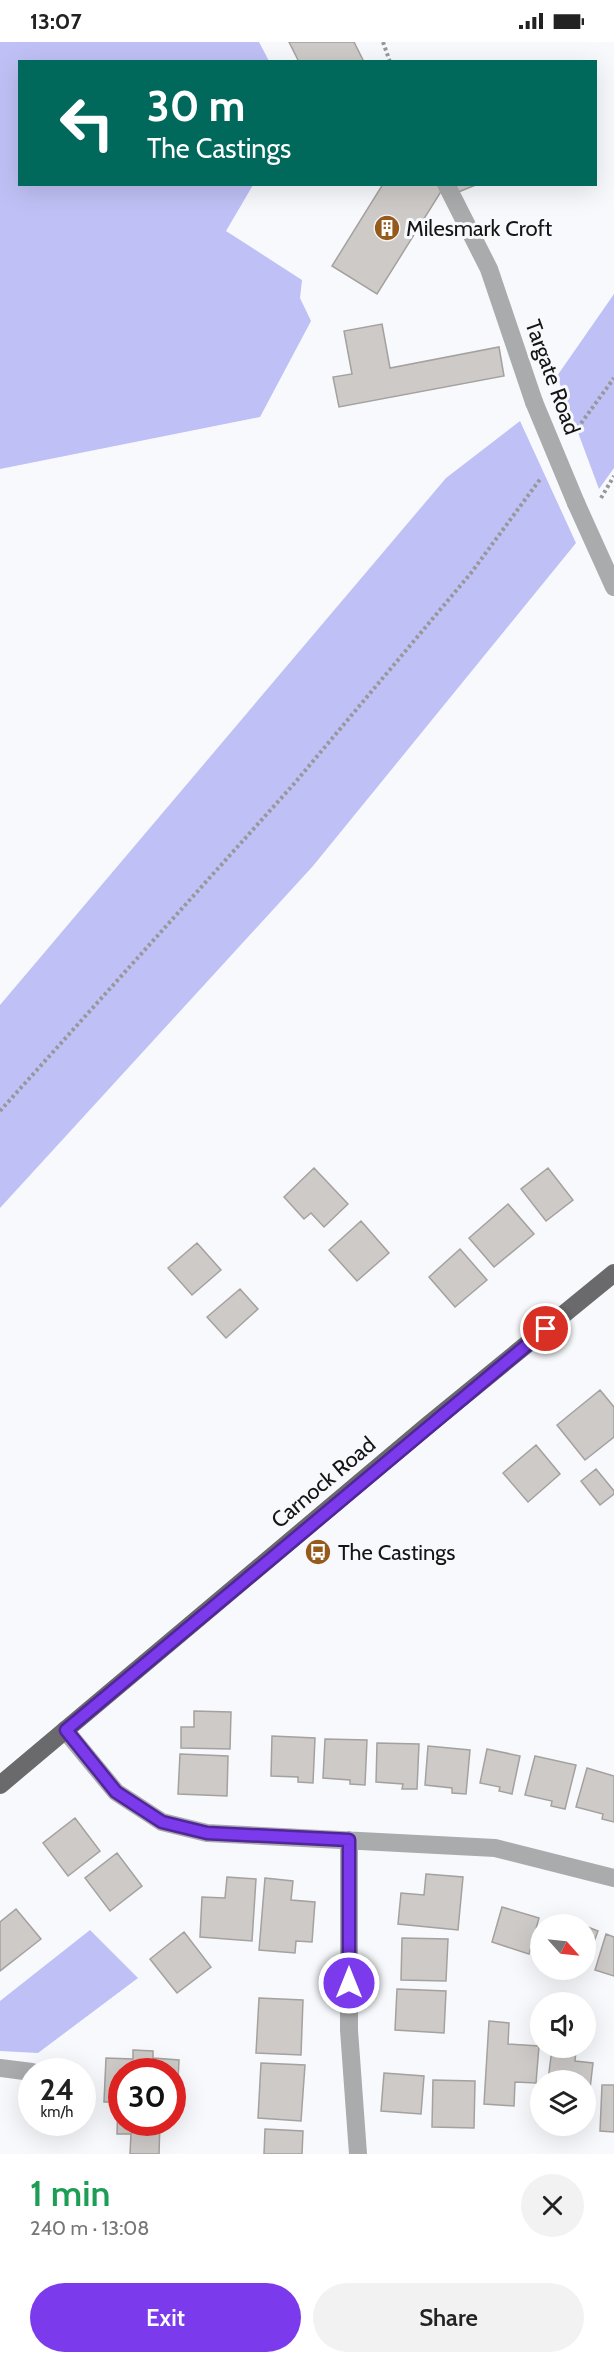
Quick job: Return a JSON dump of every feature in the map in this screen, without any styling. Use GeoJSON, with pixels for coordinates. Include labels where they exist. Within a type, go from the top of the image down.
{"type":"FeatureCollection","features":[{"type":"Feature","properties":{"kind":"main road","name":"Carnock Road"},"geometry":{"type":"LineString","coordinates":[[0,1785],[427,1426],[614,1273]]}},
{"type":"Feature","properties":{"kind":"street","name":"Targate Road"},"geometry":{"type":"LineString","coordinates":[[447,186],[489,269],[534,402],[593,543],[614,587]]}},
{"type":"Feature","properties":{"kind":"street"},"geometry":{"type":"LineString","coordinates":[[66,1730],[116,1792],[162,1822],[207,1833],[495,1848],[614,1878]]}},
{"type":"Feature","properties":{"kind":"street"},"geometry":{"type":"LineString","coordinates":[[349,1840],[349,2030],[358,2154]]}},
{"type":"Feature","properties":{"kind":"street"},"geometry":{"type":"LineString","coordinates":[[0,2068],[18,2070]]}},
{"type":"Feature","properties":{"kind":"path"},"geometry":{"type":"LineString","coordinates":[[382,42],[389,60]]}},
{"type":"Feature","properties":{"kind":"path"},"geometry":{"type":"LineString","coordinates":[[573,434],[614,378]]}},
{"type":"Feature","properties":{"kind":"path"},"geometry":{"type":"LineString","coordinates":[[0,1112],[293,785],[471,573],[546,471]]}},
{"type":"Feature","properties":{"kind":"shaded area"},"geometry":{"type":"Polygon","coordinates":[[[0,42],[259,42],[268,60],[18,60],[18,186],[252,186],[226,231],[302,280],[300,298],[311,321],[260,417],[0,469],[0,42]]]}},
{"type":"Feature","properties":{"kind":"shaded area"},"geometry":{"type":"Polygon","coordinates":[[[614,294],[614,468],[599,489],[557,376],[614,294]]]}},
{"type":"Feature","properties":{"kind":"shaded area"},"geometry":{"type":"Polygon","coordinates":[[[520,421],[576,543],[313,866],[0,1208],[0,1005],[446,478],[520,421]]]}},
{"type":"Feature","properties":{"kind":"shaded area"},"geometry":{"type":"Polygon","coordinates":[[[90,1930],[138,1978],[38,2053],[0,2051],[0,2001],[90,1930]]]}},
{"type":"Feature","properties":{"kind":"building"},"geometry":{"type":"Polygon","coordinates":[[[289,42],[354,42],[363,60],[298,60],[289,42]]]}},
{"type":"Feature","properties":{"kind":"building","name":"Milesmark Croft"},"geometry":{"type":"Polygon","coordinates":[[[382,186],[440,186],[442,190],[377,294],[332,266],[382,186]]]}},
{"type":"Feature","properties":{"kind":"building"},"geometry":{"type":"Polygon","coordinates":[[[453,186],[473,186],[456,193],[453,186]]]}},
{"type":"Feature","properties":{"kind":"building"},"geometry":{"type":"Polygon","coordinates":[[[382,324],[390,368],[499,347],[504,376],[339,407],[333,377],[352,374],[344,331],[382,324]]]}},
{"type":"Feature","properties":{"kind":"building"},"geometry":{"type":"Polygon","coordinates":[[[314,1168],[348,1204],[324,1227],[311,1213],[304,1219],[284,1197],[314,1168]]]}},
{"type":"Feature","properties":{"kind":"building"},"geometry":{"type":"Polygon","coordinates":[[[548,1168],[573,1200],[546,1221],[521,1189],[548,1168]]]}},
{"type":"Feature","properties":{"kind":"building"},"geometry":{"type":"Polygon","coordinates":[[[508,1204],[534,1234],[494,1267],[469,1238],[508,1204]]]}},
{"type":"Feature","properties":{"kind":"building"},"geometry":{"type":"Polygon","coordinates":[[[361,1221],[389,1253],[357,1281],[329,1250],[361,1221]]]}},
{"type":"Feature","properties":{"kind":"building"},"geometry":{"type":"Polygon","coordinates":[[[197,1243],[221,1270],[192,1295],[168,1268],[197,1243]]]}},
{"type":"Feature","properties":{"kind":"building"},"geometry":{"type":"Polygon","coordinates":[[[460,1249],[487,1280],[455,1307],[429,1277],[460,1249]]]}},
{"type":"Feature","properties":{"kind":"building"},"geometry":{"type":"Polygon","coordinates":[[[240,1289],[258,1309],[226,1338],[207,1317],[240,1289]]]}},
{"type":"Feature","properties":{"kind":"building"},"geometry":{"type":"Polygon","coordinates":[[[600,1390],[614,1407],[614,1437],[585,1460],[557,1425],[600,1390]]]}},
{"type":"Feature","properties":{"kind":"building"},"geometry":{"type":"Polygon","coordinates":[[[536,1445],[560,1474],[528,1502],[503,1473],[536,1445]]]}},
{"type":"Feature","properties":{"kind":"building"},"geometry":{"type":"Polygon","coordinates":[[[596,1469],[614,1491],[614,1494],[600,1505],[581,1481],[596,1469]]]}},
{"type":"Feature","properties":{"kind":"building"},"geometry":{"type":"Polygon","coordinates":[[[194,1711],[231,1712],[230,1749],[181,1748],[181,1727],[194,1727],[194,1711]]]}},
{"type":"Feature","properties":{"kind":"building"},"geometry":{"type":"Polygon","coordinates":[[[272,1736],[315,1738],[313,1783],[298,1782],[298,1777],[271,1776],[272,1736]]]}},
{"type":"Feature","properties":{"kind":"building"},"geometry":{"type":"Polygon","coordinates":[[[325,1739],[367,1740],[365,1785],[350,1784],[350,1780],[323,1778],[325,1739]]]}},
{"type":"Feature","properties":{"kind":"building"},"geometry":{"type":"Polygon","coordinates":[[[377,1743],[419,1744],[417,1789],[402,1789],[403,1784],[376,1782],[377,1743]]]}},
{"type":"Feature","properties":{"kind":"building"},"geometry":{"type":"Polygon","coordinates":[[[428,1746],[470,1750],[466,1794],[452,1793],[452,1788],[425,1785],[428,1746]]]}},
{"type":"Feature","properties":{"kind":"building"},"geometry":{"type":"Polygon","coordinates":[[[487,1749],[520,1756],[512,1794],[499,1791],[500,1787],[480,1783],[487,1749]]]}},
{"type":"Feature","properties":{"kind":"building"},"geometry":{"type":"Polygon","coordinates":[[[180,1754],[228,1756],[227,1796],[178,1794],[180,1754]]]}},
{"type":"Feature","properties":{"kind":"building"},"geometry":{"type":"Polygon","coordinates":[[[535,1756],[576,1765],[565,1809],[551,1806],[552,1801],[525,1795],[535,1756]]]}},
{"type":"Feature","properties":{"kind":"building"},"geometry":{"type":"Polygon","coordinates":[[[587,1768],[614,1776],[614,1822],[602,1819],[603,1814],[576,1807],[587,1768]]]}},
{"type":"Feature","properties":{"kind":"building"},"geometry":{"type":"Polygon","coordinates":[[[75,1818],[100,1851],[68,1876],[43,1843],[75,1818]]]}},
{"type":"Feature","properties":{"kind":"building"},"geometry":{"type":"Polygon","coordinates":[[[117,1853],[142,1886],[110,1911],[85,1878],[117,1853]]]}},
{"type":"Feature","properties":{"kind":"building"},"geometry":{"type":"Polygon","coordinates":[[[426,1874],[463,1877],[458,1930],[398,1924],[401,1893],[424,1895],[426,1874]]]}},
{"type":"Feature","properties":{"kind":"building"},"geometry":{"type":"Polygon","coordinates":[[[227,1877],[256,1879],[252,1941],[200,1937],[202,1897],[225,1898],[227,1877]]]}},
{"type":"Feature","properties":{"kind":"building"},"geometry":{"type":"Polygon","coordinates":[[[265,1878],[293,1881],[291,1900],[315,1902],[312,1942],[296,1941],[295,1953],[259,1950],[265,1878]]]}},
{"type":"Feature","properties":{"kind":"building"},"geometry":{"type":"Polygon","coordinates":[[[502,1907],[530,1915],[529,1954],[492,1942],[502,1907]]]}},
{"type":"Feature","properties":{"kind":"building"},"geometry":{"type":"Polygon","coordinates":[[[16,1909],[41,1939],[0,1971],[0,1922],[16,1909]]]}},
{"type":"Feature","properties":{"kind":"building"},"geometry":{"type":"Polygon","coordinates":[[[184,1932],[211,1967],[177,1993],[150,1959],[184,1932]]]}},
{"type":"Feature","properties":{"kind":"building"},"geometry":{"type":"Polygon","coordinates":[[[606,1934],[614,1937],[614,1976],[596,1970],[606,1934]]]}},
{"type":"Feature","properties":{"kind":"building"},"geometry":{"type":"Polygon","coordinates":[[[402,1938],[448,1939],[446,1981],[401,1980],[402,1938]]]}},
{"type":"Feature","properties":{"kind":"building"},"geometry":{"type":"Polygon","coordinates":[[[397,1989],[446,1991],[444,2033],[395,2030],[397,1989]]]}},
{"type":"Feature","properties":{"kind":"building"},"geometry":{"type":"Polygon","coordinates":[[[259,1998],[303,2000],[301,2055],[256,2053],[259,1998]]]}},
{"type":"Feature","properties":{"kind":"building"},"geometry":{"type":"Polygon","coordinates":[[[489,2021],[509,2023],[508,2044],[530,2045],[530,2058],[538,2058],[537,2070],[530,2070],[530,2083],[515,2082],[514,2106],[484,2104],[489,2021]]]}},
{"type":"Feature","properties":{"kind":"building"},"geometry":{"type":"Polygon","coordinates":[[[133,2050],[153,2051],[153,2058],[133,2058],[133,2050]]]}},
{"type":"Feature","properties":{"kind":"building"},"geometry":{"type":"Polygon","coordinates":[[[106,2058],[108,2058],[108,2102],[104,2102],[106,2058]]]}},
{"type":"Feature","properties":{"kind":"building"},"geometry":{"type":"Polygon","coordinates":[[[551,2058],[575,2058],[575,2061],[593,2063],[592,2070],[549,2070],[551,2058]]]}},
{"type":"Feature","properties":{"kind":"building"},"geometry":{"type":"Polygon","coordinates":[[[261,2063],[305,2065],[301,2121],[258,2118],[261,2063]]]}},
{"type":"Feature","properties":{"kind":"building"},"geometry":{"type":"Polygon","coordinates":[[[384,2073],[424,2076],[421,2114],[381,2111],[384,2073]]]}},
{"type":"Feature","properties":{"kind":"building"},"geometry":{"type":"Polygon","coordinates":[[[433,2080],[475,2081],[474,2128],[432,2127],[433,2080]]]}},
{"type":"Feature","properties":{"kind":"building"},"geometry":{"type":"Polygon","coordinates":[[[602,2085],[614,2085],[614,2132],[600,2131],[602,2085]]]}},
{"type":"Feature","properties":{"kind":"building"},"geometry":{"type":"Polygon","coordinates":[[[265,2129],[303,2131],[302,2154],[264,2154],[265,2129]]]}},
{"type":"Feature","properties":{"kind":"building"},"geometry":{"type":"Polygon","coordinates":[[[131,2136],[160,2136],[159,2154],[130,2154],[131,2136]]]}},
{"type":"Feature","properties":{"kind":"place","name":"Milesmark Croft"},"geometry":{"type":"Point","coordinates":[387,228]}},
{"type":"Feature","properties":{"kind":"place","name":"The Castings"},"geometry":{"type":"Point","coordinates":[318,1552]}},
{"type":"Feature","properties":{"kind":"route"},"geometry":{"type":"LineString","coordinates":[[349,1983],[349,1840],[207,1833],[162,1822],[116,1792],[66,1730],[427,1426],[546,1329]]}}]}
